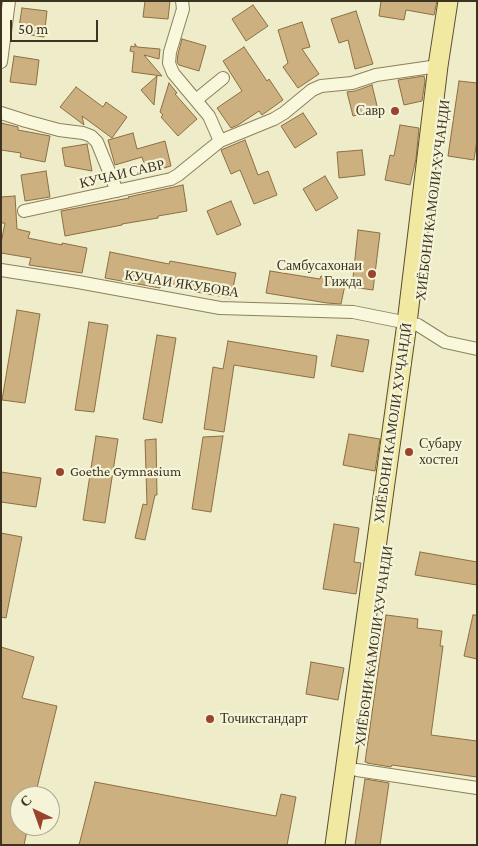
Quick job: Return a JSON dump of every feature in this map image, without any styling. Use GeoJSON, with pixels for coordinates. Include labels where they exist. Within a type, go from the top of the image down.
{"type":"FeatureCollection","features":[{"type":"Feature","properties":{"kind":"main road","name":"ХИЁБОНИ КАМОЛИ ХУҶАНДӢ"},"geometry":{"type":"LineString","coordinates":[[335,845],[413,324],[438,66],[448,1]]}},
{"type":"Feature","properties":{"kind":"main road","name":"ХИЁБОНИ КАМОЛИ ХУЧАНДИ"},"geometry":{"type":"LineString","coordinates":[[347,845],[413,324],[459,1]]}},
{"type":"Feature","properties":{"kind":"street"},"geometry":{"type":"LineString","coordinates":[[1,62],[10,1]]}},
{"type":"Feature","properties":{"kind":"street"},"geometry":{"type":"LineString","coordinates":[[182,1],[183,9],[170,52],[169,63],[173,73],[213,122],[220,141]]}},
{"type":"Feature","properties":{"kind":"street","name":"КУЧАИ САВР"},"geometry":{"type":"LineString","coordinates":[[24,211],[171,179],[220,141],[279,116],[312,90],[321,86],[352,83],[376,75],[438,66]]}},
{"type":"Feature","properties":{"kind":"street"},"geometry":{"type":"LineString","coordinates":[[196,100],[223,78]]}},
{"type":"Feature","properties":{"kind":"street"},"geometry":{"type":"LineString","coordinates":[[1,113],[34,124],[91,136],[97,142],[117,191]]}},
{"type":"Feature","properties":{"kind":"street","name":"КУЧАИ ЯКУБОВА"},"geometry":{"type":"LineString","coordinates":[[1,270],[220,308],[353,312],[413,324]]}},
{"type":"Feature","properties":{"kind":"street"},"geometry":{"type":"LineString","coordinates":[[413,324],[445,342],[477,349]]}},
{"type":"Feature","properties":{"kind":"street"},"geometry":{"type":"LineString","coordinates":[[357,770],[477,788]]}},
{"type":"Feature","properties":{"kind":"building"},"geometry":{"type":"Polygon","coordinates":[[[145,1],[170,1],[168,19],[143,17],[145,1]]]}},
{"type":"Feature","properties":{"kind":"building"},"geometry":{"type":"Polygon","coordinates":[[[381,1],[437,1],[434,15],[406,10],[404,20],[379,16],[381,1]]]}},
{"type":"Feature","properties":{"kind":"building"},"geometry":{"type":"Polygon","coordinates":[[[253,5],[268,26],[246,41],[232,19],[253,5]]]}},
{"type":"Feature","properties":{"kind":"building"},"geometry":{"type":"Polygon","coordinates":[[[22,8],[47,11],[44,37],[18,33],[22,8]]]}},
{"type":"Feature","properties":{"kind":"building"},"geometry":{"type":"Polygon","coordinates":[[[356,11],[373,64],[355,69],[348,40],[339,43],[331,19],[356,11]]]}},
{"type":"Feature","properties":{"kind":"building"},"geometry":{"type":"Polygon","coordinates":[[[302,22],[310,47],[302,49],[319,74],[298,88],[283,67],[288,63],[278,30],[302,22]]]}},
{"type":"Feature","properties":{"kind":"building"},"geometry":{"type":"Polygon","coordinates":[[[182,39],[206,46],[199,71],[179,65],[177,62],[182,39]]]}},
{"type":"Feature","properties":{"kind":"building"},"geometry":{"type":"Polygon","coordinates":[[[135,44],[137,47],[160,49],[159,59],[144,55],[162,76],[132,72],[134,52],[130,51],[131,46],[135,47],[135,44]]]}},
{"type":"Feature","properties":{"kind":"building"},"geometry":{"type":"Polygon","coordinates":[[[244,47],[267,81],[269,79],[283,100],[262,115],[259,111],[231,128],[217,108],[242,91],[223,61],[244,47]]]}},
{"type":"Feature","properties":{"kind":"building"},"geometry":{"type":"Polygon","coordinates":[[[14,56],[39,60],[36,85],[10,82],[14,56]]]}},
{"type":"Feature","properties":{"kind":"building"},"geometry":{"type":"Polygon","coordinates":[[[157,76],[154,105],[141,90],[157,76]]]}},
{"type":"Feature","properties":{"kind":"building"},"geometry":{"type":"Polygon","coordinates":[[[424,76],[422,101],[404,105],[398,80],[424,76]]]}},
{"type":"Feature","properties":{"kind":"building"},"geometry":{"type":"Polygon","coordinates":[[[459,81],[477,83],[477,140],[474,160],[448,156],[459,81]]]}},
{"type":"Feature","properties":{"kind":"building"},"geometry":{"type":"Polygon","coordinates":[[[169,83],[177,93],[175,94],[197,119],[178,136],[161,117],[163,115],[160,112],[169,83]]]}},
{"type":"Feature","properties":{"kind":"building"},"geometry":{"type":"Polygon","coordinates":[[[372,85],[378,110],[353,116],[347,92],[372,85]]]}},
{"type":"Feature","properties":{"kind":"building"},"geometry":{"type":"Polygon","coordinates":[[[76,87],[103,107],[106,102],[127,117],[112,138],[82,116],[84,125],[60,107],[76,87]]]}},
{"type":"Feature","properties":{"kind":"building"},"geometry":{"type":"Polygon","coordinates":[[[303,113],[317,134],[295,148],[281,126],[303,113]]]}},
{"type":"Feature","properties":{"kind":"building"},"geometry":{"type":"Polygon","coordinates":[[[1,123],[18,127],[18,130],[50,136],[45,162],[20,157],[21,153],[1,150],[1,123]]]}},
{"type":"Feature","properties":{"kind":"building"},"geometry":{"type":"Polygon","coordinates":[[[400,125],[419,128],[416,159],[410,185],[385,180],[390,155],[394,156],[400,125]]]}},
{"type":"Feature","properties":{"kind":"building"},"geometry":{"type":"Polygon","coordinates":[[[133,133],[137,149],[165,141],[171,166],[147,173],[142,157],[115,165],[108,140],[133,133]]]}},
{"type":"Feature","properties":{"kind":"building"},"geometry":{"type":"Polygon","coordinates":[[[245,140],[258,175],[268,171],[277,195],[254,204],[240,170],[231,174],[221,150],[245,140]]]}},
{"type":"Feature","properties":{"kind":"building"},"geometry":{"type":"Polygon","coordinates":[[[87,144],[92,171],[65,166],[62,148],[87,144]]]}},
{"type":"Feature","properties":{"kind":"building"},"geometry":{"type":"Polygon","coordinates":[[[362,150],[365,175],[339,178],[337,152],[362,150]]]}},
{"type":"Feature","properties":{"kind":"building"},"geometry":{"type":"Polygon","coordinates":[[[46,171],[50,197],[25,201],[21,175],[46,171]]]}},
{"type":"Feature","properties":{"kind":"building"},"geometry":{"type":"Polygon","coordinates":[[[325,176],[338,198],[316,211],[303,189],[325,176]]]}},
{"type":"Feature","properties":{"kind":"building"},"geometry":{"type":"Polygon","coordinates":[[[183,185],[187,211],[65,236],[61,211],[183,185]]]}},
{"type":"Feature","properties":{"kind":"building"},"geometry":{"type":"Polygon","coordinates":[[[15,196],[17,229],[30,232],[28,238],[87,248],[82,273],[29,265],[31,258],[1,253],[5,223],[1,223],[1,197],[15,196]]]}},
{"type":"Feature","properties":{"kind":"building"},"geometry":{"type":"Polygon","coordinates":[[[231,201],[241,225],[217,235],[207,211],[231,201]]]}},
{"type":"Feature","properties":{"kind":"building"},"geometry":{"type":"Polygon","coordinates":[[[358,230],[380,233],[373,290],[352,287],[358,230]]]}},
{"type":"Feature","properties":{"kind":"building"},"geometry":{"type":"Polygon","coordinates":[[[110,252],[169,264],[170,261],[236,273],[231,298],[105,278],[110,252]]]}},
{"type":"Feature","properties":{"kind":"building"},"geometry":{"type":"Polygon","coordinates":[[[270,271],[320,279],[321,276],[346,280],[341,304],[266,293],[270,271]]]}},
{"type":"Feature","properties":{"kind":"building"},"geometry":{"type":"Polygon","coordinates":[[[17,310],[40,314],[25,403],[2,400],[17,310]]]}},
{"type":"Feature","properties":{"kind":"building"},"geometry":{"type":"Polygon","coordinates":[[[89,322],[108,325],[94,412],[75,410],[89,322]]]}},
{"type":"Feature","properties":{"kind":"building"},"geometry":{"type":"Polygon","coordinates":[[[157,335],[176,338],[162,423],[143,419],[157,335]]]}},
{"type":"Feature","properties":{"kind":"building"},"geometry":{"type":"Polygon","coordinates":[[[337,335],[369,340],[363,372],[331,366],[337,335]]]}},
{"type":"Feature","properties":{"kind":"building"},"geometry":{"type":"Polygon","coordinates":[[[228,341],[317,356],[314,378],[234,365],[224,432],[204,429],[213,367],[223,369],[228,341]]]}},
{"type":"Feature","properties":{"kind":"building"},"geometry":{"type":"Polygon","coordinates":[[[349,434],[380,439],[375,471],[343,465],[349,434]]]}},
{"type":"Feature","properties":{"kind":"building"},"geometry":{"type":"Polygon","coordinates":[[[96,436],[118,439],[105,523],[83,520],[96,436]]]}},
{"type":"Feature","properties":{"kind":"building"},"geometry":{"type":"Polygon","coordinates":[[[223,436],[211,512],[192,509],[203,437],[223,436]]]}},
{"type":"Feature","properties":{"kind":"building"},"geometry":{"type":"Polygon","coordinates":[[[156,439],[157,495],[155,495],[145,540],[135,538],[143,504],[147,505],[145,440],[156,439]]]}},
{"type":"Feature","properties":{"kind":"building"},"geometry":{"type":"Polygon","coordinates":[[[1,472],[41,478],[36,507],[1,502],[1,472]]]}},
{"type":"Feature","properties":{"kind":"building"},"geometry":{"type":"Polygon","coordinates":[[[334,524],[359,528],[354,562],[361,563],[356,594],[323,589],[334,524]]]}},
{"type":"Feature","properties":{"kind":"building"},"geometry":{"type":"Polygon","coordinates":[[[1,533],[22,537],[6,618],[1,617],[1,533]]]}},
{"type":"Feature","properties":{"kind":"building"},"geometry":{"type":"Polygon","coordinates":[[[420,552],[477,562],[477,585],[415,575],[420,552]]]}},
{"type":"Feature","properties":{"kind":"building"},"geometry":{"type":"Polygon","coordinates":[[[386,615],[418,619],[417,628],[442,631],[440,646],[443,646],[431,735],[477,741],[477,777],[392,765],[391,767],[365,762],[386,615]]]}},
{"type":"Feature","properties":{"kind":"building"},"geometry":{"type":"Polygon","coordinates":[[[473,615],[477,615],[477,659],[464,656],[473,615]]]}},
{"type":"Feature","properties":{"kind":"building"},"geometry":{"type":"Polygon","coordinates":[[[1,647],[34,657],[22,698],[57,706],[37,786],[10,786],[10,836],[26,836],[24,845],[1,845],[1,647]]]}},
{"type":"Feature","properties":{"kind":"building"},"geometry":{"type":"Polygon","coordinates":[[[311,662],[344,668],[338,700],[306,694],[311,662]]]}},
{"type":"Feature","properties":{"kind":"building"},"geometry":{"type":"Polygon","coordinates":[[[365,779],[389,783],[380,845],[355,845],[365,779]]]}},
{"type":"Feature","properties":{"kind":"building"},"geometry":{"type":"Polygon","coordinates":[[[95,782],[276,816],[281,794],[296,797],[287,845],[79,845],[95,782]]]}},
{"type":"Feature","properties":{"kind":"place","name":"Савр"},"geometry":{"type":"Point","coordinates":[395,111]}},
{"type":"Feature","properties":{"kind":"place","name":"Самбусахонаи Гижда"},"geometry":{"type":"Point","coordinates":[372,274]}},
{"type":"Feature","properties":{"kind":"place","name":"Субару хостел"},"geometry":{"type":"Point","coordinates":[409,452]}},
{"type":"Feature","properties":{"kind":"place","name":"Goethe Gymnasium"},"geometry":{"type":"Point","coordinates":[60,472]}},
{"type":"Feature","properties":{"kind":"place","name":"Точикстандарт"},"geometry":{"type":"Point","coordinates":[210,719]}}]}
